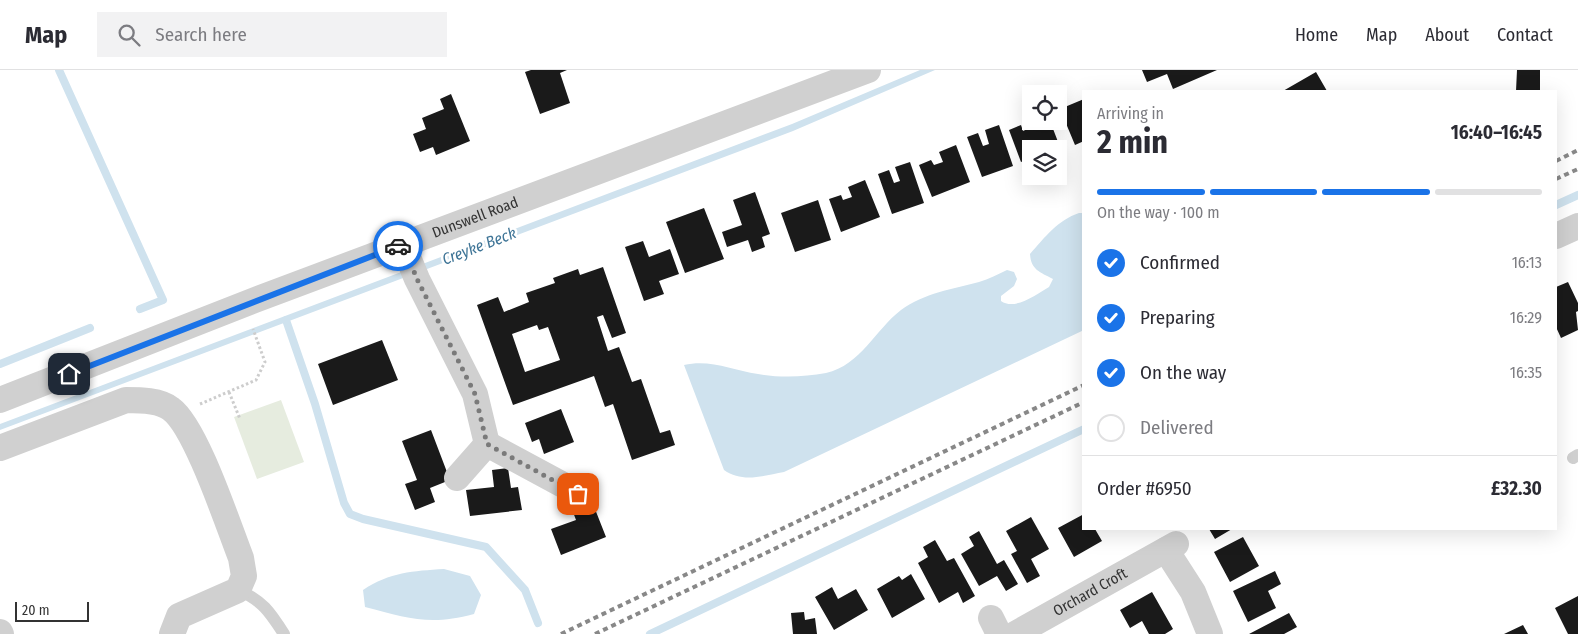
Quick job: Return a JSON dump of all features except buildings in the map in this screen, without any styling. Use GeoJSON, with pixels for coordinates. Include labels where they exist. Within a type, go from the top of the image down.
{"type":"FeatureCollection","features":[{"type":"Feature","properties":{"kind":"street","name":"Dunswell Road"},"geometry":{"type":"LineString","coordinates":[[0,400],[409,260],[868,70]]}},
{"type":"Feature","properties":{"kind":"street"},"geometry":{"type":"LineString","coordinates":[[1557,236],[1578,226]]}},
{"type":"Feature","properties":{"kind":"street"},"geometry":{"type":"LineString","coordinates":[[409,260],[475,394],[487,444],[578,494]]}},
{"type":"Feature","properties":{"kind":"street"},"geometry":{"type":"LineString","coordinates":[[0,448],[126,400],[147,400],[171,408],[188,427],[242,558],[244,576],[238,590],[179,616],[172,634]]}},
{"type":"Feature","properties":{"kind":"street"},"geometry":{"type":"LineString","coordinates":[[457,478],[487,444]]}},
{"type":"Feature","properties":{"kind":"street","name":"Orchard Croft"},"geometry":{"type":"LineString","coordinates":[[1015,634],[1171,547],[1193,592],[1210,634]]}},
{"type":"Feature","properties":{"kind":"lane"},"geometry":{"type":"LineString","coordinates":[[238,590],[256,598],[272,615],[284,634]]}},
{"type":"Feature","properties":{"kind":"path"},"geometry":{"type":"LineString","coordinates":[[181,419],[192,408],[256,380],[265,362],[249,320]]}},
{"type":"Feature","properties":{"kind":"path"},"geometry":{"type":"LineString","coordinates":[[229,392],[240,420]]}},
{"type":"Feature","properties":{"kind":"shaded area"},"geometry":{"type":"Polygon","coordinates":[[[281,400],[304,462],[257,479],[234,417],[281,400]]]}},
{"type":"Feature","properties":{"kind":"water","name":"Creyke Beck"},"geometry":{"type":"Polygon","coordinates":[[[920,70],[935,70],[793,131],[0,430],[0,424],[792,124],[920,70]]]}},
{"type":"Feature","properties":{"kind":"water"},"geometry":{"type":"Polygon","coordinates":[[[1082,213],[1082,331],[784,472],[761,477],[745,477],[731,474],[724,470],[684,365],[712,364],[775,376],[801,376],[826,373],[849,363],[892,318],[910,304],[949,289],[979,282],[1007,270],[1014,272],[1017,279],[1014,286],[1001,296],[1001,301],[1007,304],[1019,303],[1049,287],[1053,279],[1034,267],[1030,254],[1047,235],[1071,216],[1082,213]]]}},
{"type":"Feature","properties":{"kind":"water"},"geometry":{"type":"Polygon","coordinates":[[[444,569],[470,576],[481,595],[474,614],[444,620],[431,620],[406,617],[365,607],[363,590],[383,579],[402,574],[444,569]]]}},
{"type":"Feature","properties":{"kind":"waterway"},"geometry":{"type":"LineString","coordinates":[[59,70],[163,300],[140,309]]}},
{"type":"Feature","properties":{"kind":"waterway"},"geometry":{"type":"LineString","coordinates":[[1557,205],[1578,195]]}},
{"type":"Feature","properties":{"kind":"waterway"},"geometry":{"type":"LineString","coordinates":[[286,320],[315,404],[344,503],[350,514],[363,519],[486,547],[525,590],[538,623]]}},
{"type":"Feature","properties":{"kind":"waterway"},"geometry":{"type":"LineString","coordinates":[[0,364],[90,328]]}},
{"type":"Feature","properties":{"kind":"waterway"},"geometry":{"type":"LineString","coordinates":[[650,634],[1082,430]]}},
{"type":"Feature","properties":{"kind":"railway"},"geometry":{"type":"LineString","coordinates":[[1557,160],[1578,150]]}},
{"type":"Feature","properties":{"kind":"railway"},"geometry":{"type":"LineString","coordinates":[[1557,179],[1578,169]]}},
{"type":"Feature","properties":{"kind":"railway"},"geometry":{"type":"LineString","coordinates":[[561,634],[1082,386]]}},
{"type":"Feature","properties":{"kind":"railway"},"geometry":{"type":"LineString","coordinates":[[595,634],[1082,403]]}},
{"type":"Feature","properties":{"kind":"way so far"},"geometry":{"type":"LineString","coordinates":[[398,246],[403,244],[417,279],[475,394],[487,444],[578,494]]}},
{"type":"Feature","properties":{"kind":"route"},"geometry":{"type":"LineString","coordinates":[[69,374],[398,246]]}}]}
